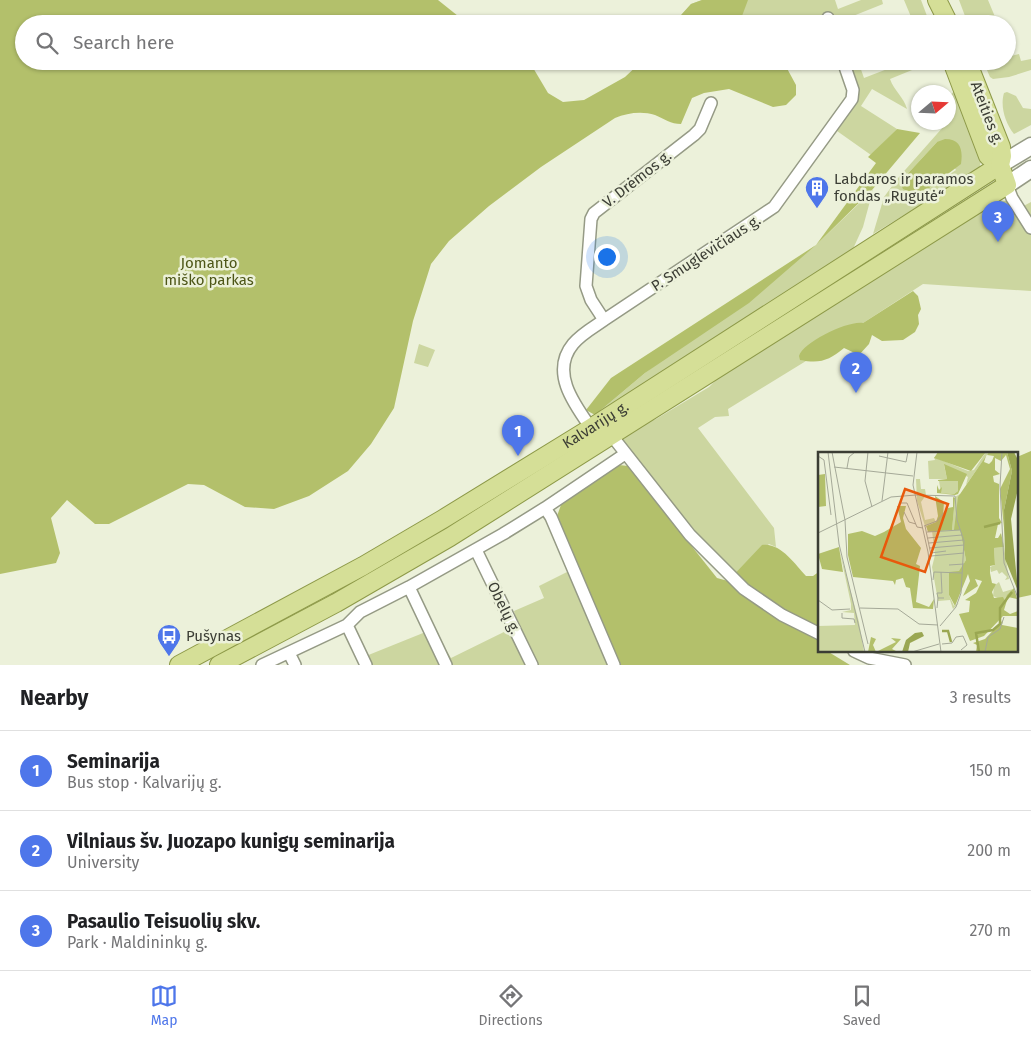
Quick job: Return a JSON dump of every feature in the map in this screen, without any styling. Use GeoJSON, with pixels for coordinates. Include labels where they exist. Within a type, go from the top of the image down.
{"type":"FeatureCollection","features":[{"type":"Feature","properties":{"kind":"main road"},"geometry":{"type":"LineString","coordinates":[[936,0],[938,15]]}},
{"type":"Feature","properties":{"kind":"main road"},"geometry":{"type":"LineString","coordinates":[[936,0],[945,15]]}},
{"type":"Feature","properties":{"kind":"main road","name":"Ateities g."},"geometry":{"type":"LineString","coordinates":[[955,70],[988,156],[1000,165]]}},
{"type":"Feature","properties":{"kind":"main road","name":"Ateities g."},"geometry":{"type":"LineString","coordinates":[[971,70],[1001,147],[1000,165],[1007,185]]}},
{"type":"Feature","properties":{"kind":"main road"},"geometry":{"type":"LineString","coordinates":[[1000,165],[1031,146]]}},
{"type":"Feature","properties":{"kind":"main road","name":"Kalvarijų g."},"geometry":{"type":"LineString","coordinates":[[179,665],[363,566],[591,428],[1000,165]]}},
{"type":"Feature","properties":{"kind":"main road"},"geometry":{"type":"LineString","coordinates":[[1007,185],[1031,169]]}},
{"type":"Feature","properties":{"kind":"main road","name":"Kalvarijų g."},"geometry":{"type":"LineString","coordinates":[[219,665],[413,560],[606,440],[1007,185]]}},
{"type":"Feature","properties":{"kind":"main road"},"geometry":{"type":"LineString","coordinates":[[591,428],[606,440]]}},
{"type":"Feature","properties":{"kind":"street","name":"P. Smuglevičiaus g."},"geometry":{"type":"LineString","coordinates":[[591,428],[569,395],[564,377],[564,362],[572,345],[577,339],[604,320],[774,207],[852,99],[852,90],[846,70]]}},
{"type":"Feature","properties":{"kind":"street","name":"V. Drėmos g."},"geometry":{"type":"LineString","coordinates":[[604,320],[591,300],[586,286],[591,218],[594,212],[694,135],[700,129],[711,103]]}},
{"type":"Feature","properties":{"kind":"street"},"geometry":{"type":"LineString","coordinates":[[1007,185],[1012,198],[1031,228]]}},
{"type":"Feature","properties":{"kind":"street"},"geometry":{"type":"LineString","coordinates":[[606,440],[625,454],[690,535],[744,589],[782,615],[818,633]]}},
{"type":"Feature","properties":{"kind":"street"},"geometry":{"type":"LineString","coordinates":[[262,665],[347,625],[360,612],[476,550],[545,508],[625,454]]}},
{"type":"Feature","properties":{"kind":"street"},"geometry":{"type":"LineString","coordinates":[[545,508],[551,517],[614,665]]}},
{"type":"Feature","properties":{"kind":"street","name":"Obelų g."},"geometry":{"type":"LineString","coordinates":[[476,550],[532,665]]}},
{"type":"Feature","properties":{"kind":"street"},"geometry":{"type":"LineString","coordinates":[[409,587],[446,665]]}},
{"type":"Feature","properties":{"kind":"street"},"geometry":{"type":"LineString","coordinates":[[347,625],[366,665]]}},
{"type":"Feature","properties":{"kind":"street"},"geometry":{"type":"LineString","coordinates":[[856,652],[869,658],[905,665]]}},
{"type":"Feature","properties":{"kind":"street"},"geometry":{"type":"LineString","coordinates":[[289,653],[295,665]]}},
{"type":"Feature","properties":{"kind":"green space","name":"Jomanto miško parkas"},"geometry":{"type":"Polygon","coordinates":[[[0,0],[438,0],[457,15],[15,15],[15,70],[534,70],[548,93],[563,102],[584,100],[625,77],[632,70],[788,70],[796,85],[796,95],[786,105],[773,107],[729,89],[704,93],[692,98],[681,124],[645,113],[635,113],[615,118],[541,167],[489,206],[449,241],[431,264],[413,321],[394,408],[371,444],[348,471],[309,496],[274,509],[245,507],[204,485],[188,484],[109,524],[95,524],[67,500],[51,518],[60,553],[56,563],[0,574],[0,0]]]}},
{"type":"Feature","properties":{"kind":"green space"},"geometry":{"type":"Polygon","coordinates":[[[702,0],[835,0],[838,9],[861,0],[882,0],[883,4],[856,15],[681,15],[691,4],[702,0]]]}},
{"type":"Feature","properties":{"kind":"green space"},"geometry":{"type":"Polygon","coordinates":[[[702,0],[748,0],[742,15],[681,15],[691,4],[702,0]]]}},
{"type":"Feature","properties":{"kind":"green space"},"geometry":{"type":"Polygon","coordinates":[[[904,0],[921,0],[927,15],[910,15],[904,0]]]}},
{"type":"Feature","properties":{"kind":"green space"},"geometry":{"type":"Polygon","coordinates":[[[959,0],[988,0],[994,15],[965,15],[959,0]]]}},
{"type":"Feature","properties":{"kind":"green space"},"geometry":{"type":"Polygon","coordinates":[[[1019,54],[1021,61],[1031,59],[1031,70],[1009,77],[993,79],[987,70],[1016,70],[1016,55],[1019,54]]]}},
{"type":"Feature","properties":{"kind":"green space"},"geometry":{"type":"Polygon","coordinates":[[[851,70],[861,70],[864,78],[885,70],[912,70],[890,79],[907,109],[872,89],[861,106],[897,129],[871,155],[837,131],[856,103],[859,95],[851,70]]]}},
{"type":"Feature","properties":{"kind":"green space"},"geometry":{"type":"Polygon","coordinates":[[[1007,92],[1016,96],[1023,108],[1031,109],[1031,125],[1014,134],[1006,120],[1003,109],[1004,93],[1007,92]]]}},
{"type":"Feature","properties":{"kind":"green space"},"geometry":{"type":"Polygon","coordinates":[[[956,93],[981,161],[979,170],[953,190],[922,204],[873,234],[884,197],[898,178],[940,130],[956,130],[956,93]],[[937,142],[900,182],[914,194],[928,189],[956,170],[937,142]]]}},
{"type":"Feature","properties":{"kind":"green space"},"geometry":{"type":"Polygon","coordinates":[[[897,129],[920,133],[872,190],[816,245],[876,163],[868,157],[897,129]]]}},
{"type":"Feature","properties":{"kind":"green space"},"geometry":{"type":"Polygon","coordinates":[[[945,139],[955,141],[960,146],[962,154],[961,164],[928,189],[914,194],[903,189],[900,182],[937,142],[945,139]]]}},
{"type":"Feature","properties":{"kind":"green space"},"geometry":{"type":"Polygon","coordinates":[[[873,190],[863,227],[852,251],[655,379],[595,415],[645,373],[816,245],[873,190]]]}},
{"type":"Feature","properties":{"kind":"green space"},"geometry":{"type":"Polygon","coordinates":[[[995,200],[1006,201],[1014,211],[1031,202],[1031,291],[923,284],[801,360],[806,361],[728,409],[729,416],[715,417],[698,428],[774,528],[776,547],[769,544],[728,581],[731,574],[624,445],[622,435],[634,427],[656,419],[709,387],[728,368],[995,200]]]}},
{"type":"Feature","properties":{"kind":"green space"},"geometry":{"type":"Polygon","coordinates":[[[816,245],[749,303],[645,373],[595,415],[586,410],[611,378],[816,245]]]}},
{"type":"Feature","properties":{"kind":"green space"},"geometry":{"type":"Polygon","coordinates":[[[913,291],[918,296],[921,309],[918,315],[919,324],[915,332],[903,340],[882,341],[872,335],[869,344],[859,355],[844,348],[834,356],[824,360],[814,362],[800,360],[799,356],[802,350],[817,339],[838,328],[863,323],[913,291]]]}},
{"type":"Feature","properties":{"kind":"green space"},"geometry":{"type":"Polygon","coordinates":[[[419,344],[435,350],[428,367],[414,363],[419,344]]]}},
{"type":"Feature","properties":{"kind":"green space"},"geometry":{"type":"Polygon","coordinates":[[[580,439],[549,468],[465,521],[242,646],[239,639],[580,439]]]}},
{"type":"Feature","properties":{"kind":"green space"},"geometry":{"type":"Polygon","coordinates":[[[1031,451],[1031,595],[1018,598],[1018,457],[1031,451]]]}},
{"type":"Feature","properties":{"kind":"green space"},"geometry":{"type":"Polygon","coordinates":[[[619,465],[628,466],[717,578],[728,581],[762,545],[769,545],[781,550],[806,576],[813,576],[818,572],[818,652],[829,652],[850,665],[621,665],[557,516],[561,505],[619,465]]]}},
{"type":"Feature","properties":{"kind":"green space"},"geometry":{"type":"Polygon","coordinates":[[[579,566],[621,665],[363,665],[361,658],[433,629],[451,658],[518,625],[514,611],[544,598],[539,586],[579,566]]]}},
{"type":"Feature","properties":{"kind":"place","name":"Labdaros ir paramos fondas „Rugutė“"},"geometry":{"type":"Point","coordinates":[817,209]}},
{"type":"Feature","properties":{"kind":"place","name":"Pasaulio Teisuolių skv."},"geometry":{"type":"Point","coordinates":[998,242]}},
{"type":"Feature","properties":{"kind":"place","name":"Vilniaus šv. Juozapo kunigų seminarija"},"geometry":{"type":"Point","coordinates":[856,393]}},
{"type":"Feature","properties":{"kind":"place","name":"Seminarija"},"geometry":{"type":"Point","coordinates":[518,456]}},
{"type":"Feature","properties":{"kind":"place","name":"Pušynas"},"geometry":{"type":"Point","coordinates":[169,657]}}]}
